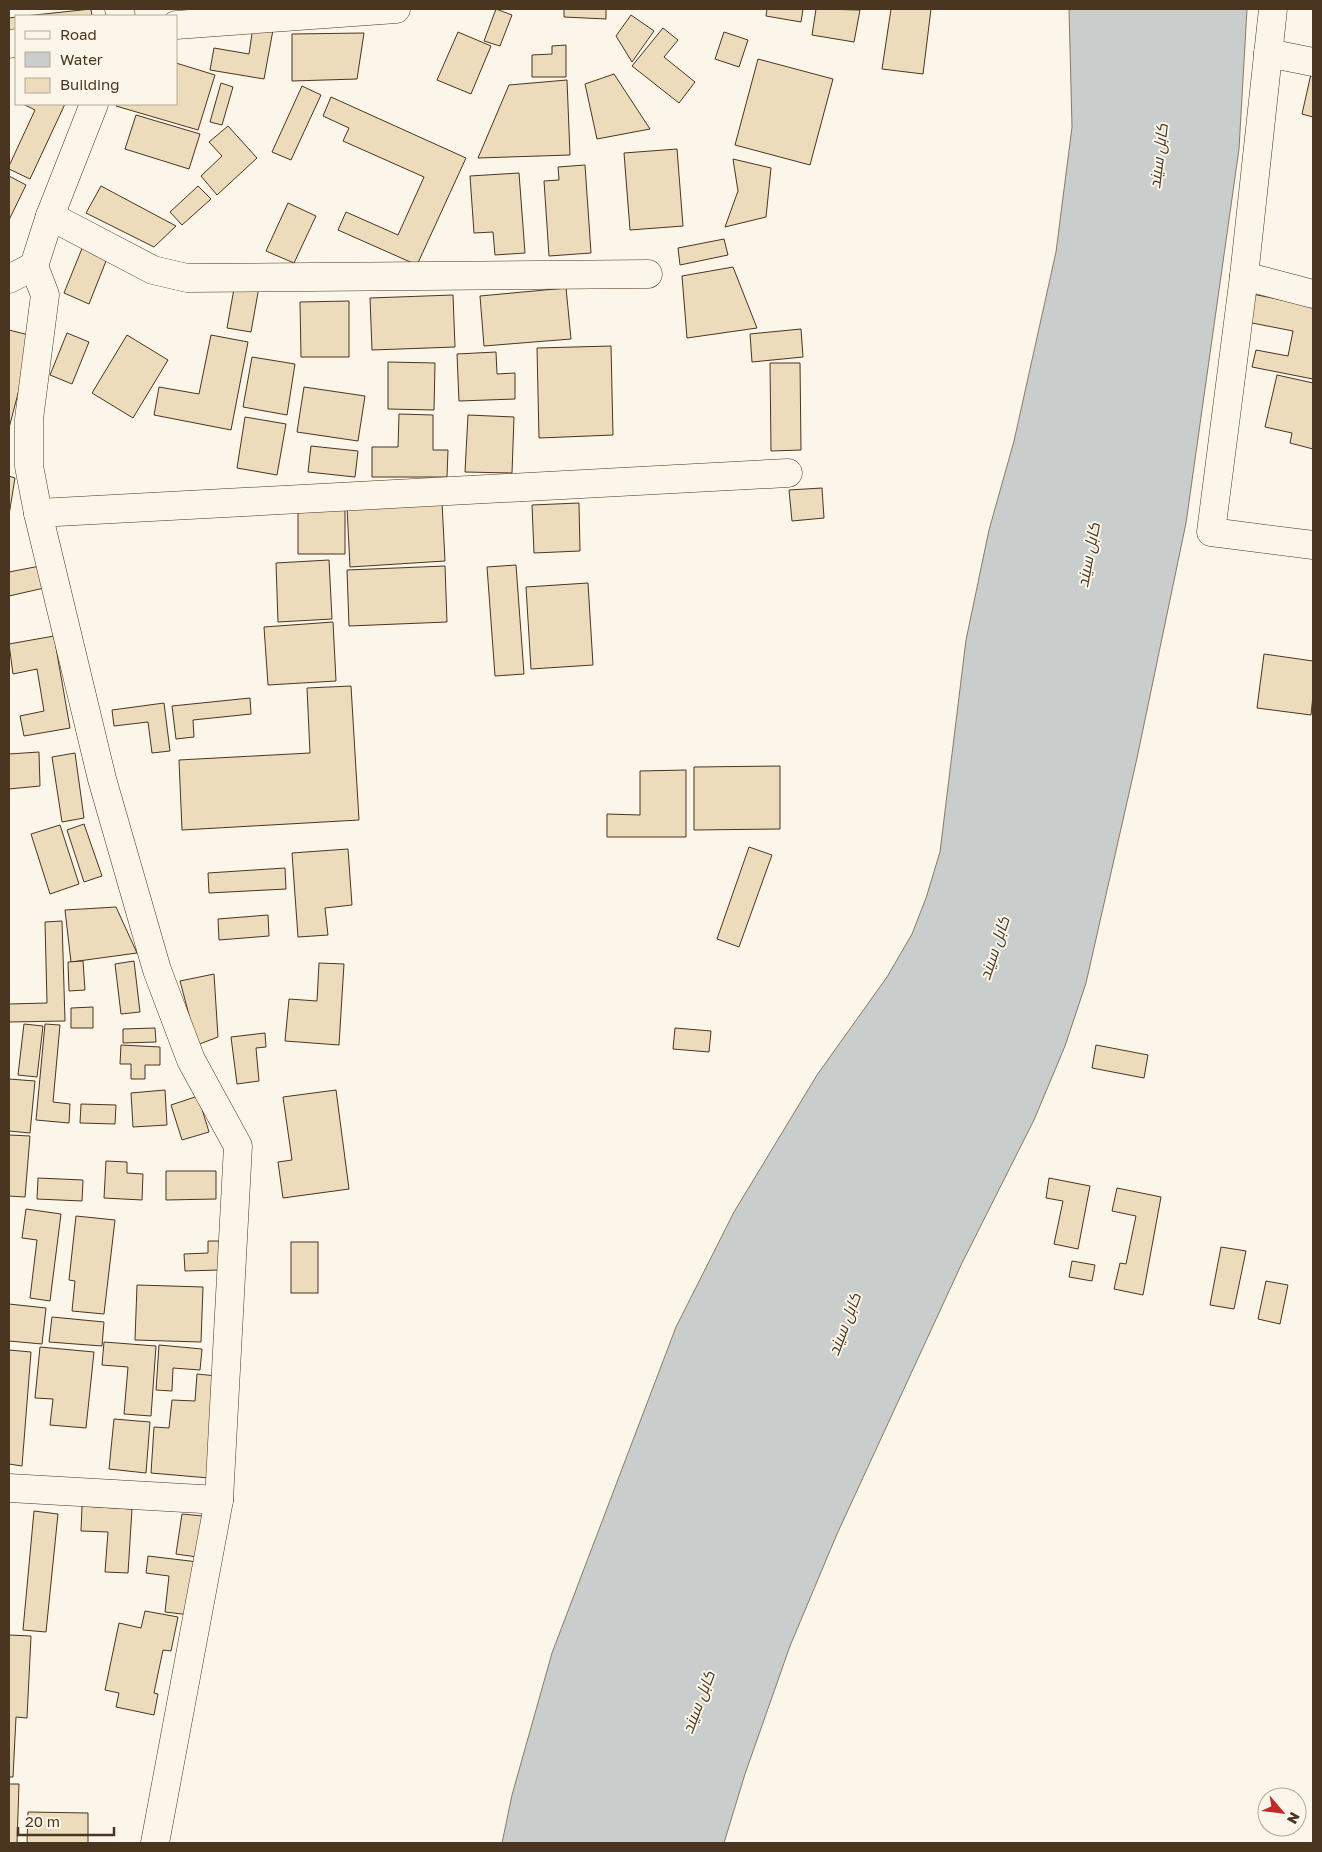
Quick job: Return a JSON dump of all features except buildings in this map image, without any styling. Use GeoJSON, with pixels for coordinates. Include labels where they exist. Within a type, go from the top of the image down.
{"type":"FeatureCollection","features":[{"type":"Feature","properties":{"kind":"street"},"geometry":{"type":"LineString","coordinates":[[178,25],[396,9]]}},
{"type":"Feature","properties":{"kind":"street"},"geometry":{"type":"LineString","coordinates":[[1273,9],[1244,276],[1211,532],[1313,545]]}},
{"type":"Feature","properties":{"kind":"street"},"geometry":{"type":"LineString","coordinates":[[1268,53],[1313,62]]}},
{"type":"Feature","properties":{"kind":"street"},"geometry":{"type":"LineString","coordinates":[[94,105],[50,216],[34,266],[45,295],[29,419],[29,466],[38,513],[102,779],[157,970],[190,1060],[238,1146],[219,1500],[155,1843]]}},
{"type":"Feature","properties":{"kind":"street"},"geometry":{"type":"LineString","coordinates":[[50,216],[154,270],[187,278],[648,274]]}},
{"type":"Feature","properties":{"kind":"street"},"geometry":{"type":"LineString","coordinates":[[9,279],[34,266]]}},
{"type":"Feature","properties":{"kind":"street"},"geometry":{"type":"LineString","coordinates":[[1244,276],[1313,294]]}},
{"type":"Feature","properties":{"kind":"street"},"geometry":{"type":"LineString","coordinates":[[38,513],[788,473]]}},
{"type":"Feature","properties":{"kind":"street"},"geometry":{"type":"LineString","coordinates":[[9,1488],[219,1500]]}},
{"type":"Feature","properties":{"kind":"water","name":"کابل سيند"},"geometry":{"type":"Polygon","coordinates":[[[1069,9],[1247,9],[1239,149],[1186,523],[1137,758],[1086,983],[1065,1046],[1034,1120],[962,1263],[837,1534],[790,1646],[745,1774],[724,1843],[502,1843],[512,1795],[552,1653],[676,1327],[734,1212],[817,1075],[887,977],[912,934],[926,898],[940,852],[966,640],[989,530],[1014,441],[1056,252],[1072,127],[1069,9]]]}}]}
